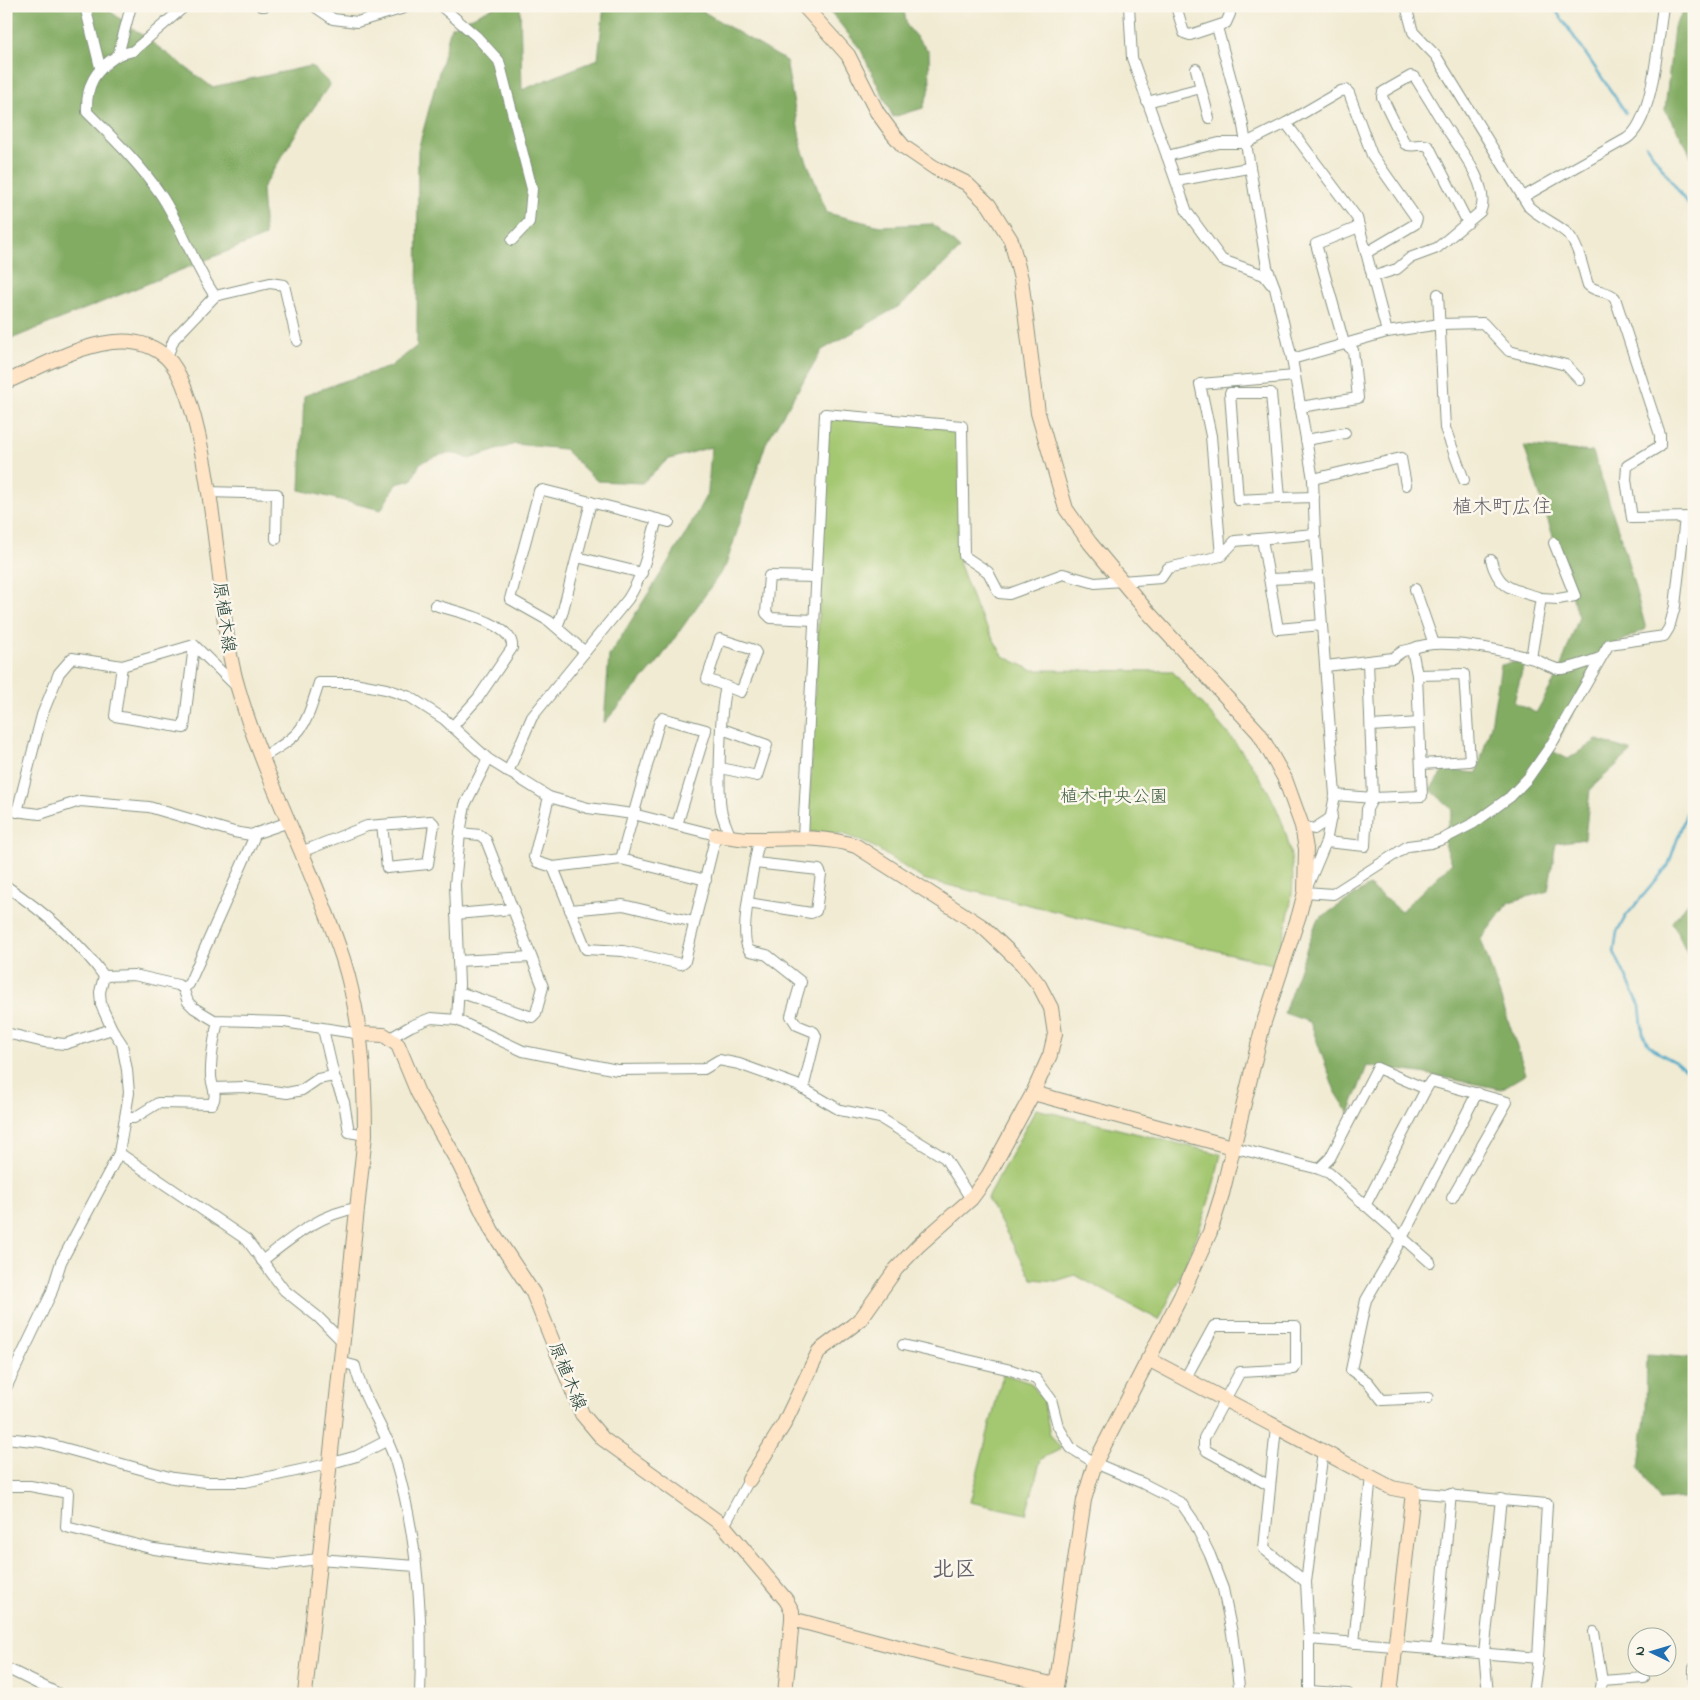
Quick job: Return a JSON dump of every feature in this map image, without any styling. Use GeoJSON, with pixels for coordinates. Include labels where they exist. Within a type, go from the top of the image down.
{"type":"FeatureCollection","features":[{"type":"Feature","properties":{"kind":"street"},"geometry":{"type":"LineString","coordinates":[[85,6],[100,67]]}},
{"type":"Feature","properties":{"kind":"street"},"geometry":{"type":"LineString","coordinates":[[118,55],[131,6]]}},
{"type":"Feature","properties":{"kind":"street"},"geometry":{"type":"LineString","coordinates":[[185,6],[133,51],[118,55],[100,67],[86,94],[88,112],[138,163],[161,196],[204,280],[215,296]]}},
{"type":"Feature","properties":{"kind":"street"},"geometry":{"type":"LineString","coordinates":[[314,6],[333,19],[357,22],[411,6]]}},
{"type":"Feature","properties":{"kind":"street"},"geometry":{"type":"LineString","coordinates":[[441,6],[476,36],[499,61],[532,189],[529,222],[512,240]]}},
{"type":"Feature","properties":{"kind":"street"},"geometry":{"type":"LineString","coordinates":[[804,6],[848,55],[877,112],[904,147],[935,168],[966,183],[990,205],[1011,240],[1021,279],[1038,413],[1066,509],[1090,543],[1123,582],[1216,688],[1259,733],[1285,779],[1302,826],[1306,849],[1305,892]]}},
{"type":"Feature","properties":{"kind":"street"},"geometry":{"type":"LineString","coordinates":[[1129,6],[1132,58],[1187,212],[1222,260],[1264,276],[1275,288]]}},
{"type":"Feature","properties":{"kind":"street"},"geometry":{"type":"LineString","coordinates":[[1176,6],[1182,29],[1187,34],[1217,27],[1229,20],[1228,6]]}},
{"type":"Feature","properties":{"kind":"street"},"geometry":{"type":"LineString","coordinates":[[1305,892],[1333,894],[1408,846],[1432,843],[1443,839],[1474,823],[1510,797],[1528,778],[1551,745],[1609,644],[1664,636],[1669,628],[1675,606],[1689,518],[1632,518],[1626,480],[1627,466],[1660,446],[1660,435],[1615,298],[1612,294],[1592,289],[1588,285],[1573,242],[1567,234],[1538,216],[1523,197],[1436,56],[1417,40],[1406,6]]}},
{"type":"Feature","properties":{"kind":"street"},"geometry":{"type":"LineString","coordinates":[[1523,197],[1626,139],[1637,129],[1648,100],[1663,6]]}},
{"type":"Feature","properties":{"kind":"street"},"geometry":{"type":"LineString","coordinates":[[792,1619],[1055,1690],[1084,1500],[1095,1463],[1182,1296],[1210,1232],[1222,1194],[1263,1025],[1305,892],[1326,842],[1335,795],[1315,534],[1313,479],[1292,359],[1275,288],[1267,267],[1248,168],[1246,142],[1217,27]]}},
{"type":"Feature","properties":{"kind":"street"},"geometry":{"type":"LineString","coordinates":[[1196,69],[1209,118]]}},
{"type":"Feature","properties":{"kind":"street"},"geometry":{"type":"LineString","coordinates":[[1372,277],[1398,269],[1410,258],[1438,248],[1468,223],[1480,212],[1483,200],[1471,163],[1415,77],[1411,76],[1383,92],[1382,97],[1405,144],[1412,147],[1421,144],[1430,146],[1468,223]]}},
{"type":"Feature","properties":{"kind":"street"},"geometry":{"type":"LineString","coordinates":[[1147,102],[1201,88]]}},
{"type":"Feature","properties":{"kind":"street"},"geometry":{"type":"LineString","coordinates":[[1166,156],[1219,143],[1246,142],[1346,90],[1349,93],[1372,155],[1417,220],[1415,224],[1366,253]]}},
{"type":"Feature","properties":{"kind":"street"},"geometry":{"type":"LineString","coordinates":[[1286,122],[1357,218],[1387,332]]}},
{"type":"Feature","properties":{"kind":"street"},"geometry":{"type":"LineString","coordinates":[[1176,181],[1248,168]]}},
{"type":"Feature","properties":{"kind":"street"},"geometry":{"type":"LineString","coordinates":[[1300,407],[1358,398],[1353,350],[1344,343],[1316,244],[1359,227]]}},
{"type":"Feature","properties":{"kind":"street"},"geometry":{"type":"LineString","coordinates":[[167,357],[174,339],[215,296],[270,283],[284,285],[297,342]]}},
{"type":"Feature","properties":{"kind":"street"},"geometry":{"type":"LineString","coordinates":[[1438,294],[1445,428],[1464,480]]}},
{"type":"Feature","properties":{"kind":"street"},"geometry":{"type":"LineString","coordinates":[[1292,359],[1387,332],[1440,324],[1483,323],[1509,352],[1566,365],[1580,380]]}},
{"type":"Feature","properties":{"kind":"street","name":"原植木線"},"geometry":{"type":"LineString","coordinates":[[6,382],[67,355],[110,341],[128,340],[147,346],[167,357],[184,382],[192,411],[208,492],[227,639],[237,687],[261,758],[289,822],[343,961],[361,1034],[365,1090],[365,1135],[304,1694]]}},
{"type":"Feature","properties":{"kind":"street"},"geometry":{"type":"LineString","coordinates":[[1222,556],[1211,436],[1200,384],[1295,376]]}},
{"type":"Feature","properties":{"kind":"street"},"geometry":{"type":"LineString","coordinates":[[1280,498],[1271,393],[1230,393],[1238,500],[1314,497]]}},
{"type":"Feature","properties":{"kind":"street"},"geometry":{"type":"LineString","coordinates":[[803,837],[825,414],[962,426],[964,556],[988,572],[999,593],[1009,594],[1063,574],[1095,583],[1161,578],[1168,568],[1222,556],[1235,541],[1315,534]]}},
{"type":"Feature","properties":{"kind":"street"},"geometry":{"type":"LineString","coordinates":[[1306,440],[1345,433]]}},
{"type":"Feature","properties":{"kind":"street"},"geometry":{"type":"LineString","coordinates":[[1313,479],[1400,458],[1406,485]]}},
{"type":"Feature","properties":{"kind":"street"},"geometry":{"type":"LineString","coordinates":[[585,652],[557,627],[510,599],[537,495],[543,490],[669,522]]}},
{"type":"Feature","properties":{"kind":"street"},"geometry":{"type":"LineString","coordinates":[[208,492],[277,494],[276,539]]}},
{"type":"Feature","properties":{"kind":"street"},"geometry":{"type":"LineString","coordinates":[[557,627],[591,502]]}},
{"type":"Feature","properties":{"kind":"street"},"geometry":{"type":"LineString","coordinates":[[508,772],[532,717],[628,598],[642,573],[657,519]]}},
{"type":"Feature","properties":{"kind":"street"},"geometry":{"type":"LineString","coordinates":[[1262,539],[1278,629],[1322,625]]}},
{"type":"Feature","properties":{"kind":"street"},"geometry":{"type":"LineString","coordinates":[[1491,560],[1495,577],[1507,587],[1541,598],[1558,599],[1575,596],[1554,543]]}},
{"type":"Feature","properties":{"kind":"street"},"geometry":{"type":"LineString","coordinates":[[577,556],[642,573]]}},
{"type":"Feature","properties":{"kind":"street"},"geometry":{"type":"LineString","coordinates":[[814,620],[772,618],[766,614],[769,576],[816,576]]}},
{"type":"Feature","properties":{"kind":"street"},"geometry":{"type":"LineString","coordinates":[[1270,578],[1318,577]]}},
{"type":"Feature","properties":{"kind":"street"},"geometry":{"type":"LineString","coordinates":[[1415,589],[1434,644]]}},
{"type":"Feature","properties":{"kind":"street"},"geometry":{"type":"LineString","coordinates":[[1531,658],[1541,598]]}},
{"type":"Feature","properties":{"kind":"street"},"geometry":{"type":"LineString","coordinates":[[435,606],[486,620],[511,638],[513,643],[512,648],[478,698],[452,727]]}},
{"type":"Feature","properties":{"kind":"street"},"geometry":{"type":"LineString","coordinates":[[720,639],[754,650],[756,653],[743,690],[737,692],[726,688],[707,679],[720,639]]}},
{"type":"Feature","properties":{"kind":"street"},"geometry":{"type":"LineString","coordinates":[[1326,666],[1393,658],[1403,651],[1420,645],[1434,644],[1481,647],[1531,658],[1560,669],[1600,658]]}},
{"type":"Feature","properties":{"kind":"street"},"geometry":{"type":"LineString","coordinates":[[194,645],[237,687]]}},
{"type":"Feature","properties":{"kind":"street"},"geometry":{"type":"LineString","coordinates":[[17,812],[42,716],[60,672],[72,658],[122,666],[194,645]]}},
{"type":"Feature","properties":{"kind":"street"},"geometry":{"type":"LineString","coordinates":[[122,666],[115,716],[184,728],[194,645]]}},
{"type":"Feature","properties":{"kind":"street"},"geometry":{"type":"LineString","coordinates":[[1335,795],[1373,798],[1422,796],[1417,675],[1412,649]]}},
{"type":"Feature","properties":{"kind":"street"},"geometry":{"type":"LineString","coordinates":[[1326,842],[1365,846],[1367,809],[1373,798],[1368,661]]}},
{"type":"Feature","properties":{"kind":"street"},"geometry":{"type":"LineString","coordinates":[[1417,675],[1464,674],[1470,761],[1421,764]]}},
{"type":"Feature","properties":{"kind":"street"},"geometry":{"type":"LineString","coordinates":[[261,758],[299,733],[309,715],[319,683],[354,683],[386,689],[410,697],[452,727],[488,759],[549,797],[588,808],[633,814],[723,835],[759,839],[803,837],[840,841],[856,846],[982,927],[1022,964],[1039,985],[1051,1008],[1055,1034],[1050,1056],[1033,1093],[988,1176],[971,1199],[913,1251],[896,1269],[860,1320],[819,1351],[784,1424],[749,1480],[724,1526]]}},
{"type":"Feature","properties":{"kind":"street"},"geometry":{"type":"LineString","coordinates":[[553,867],[584,947],[588,951],[623,951],[678,964],[685,961],[706,880],[723,835],[721,768],[726,688]]}},
{"type":"Feature","properties":{"kind":"street"},"geometry":{"type":"LineString","coordinates":[[621,859],[660,720],[664,718],[706,730],[722,731],[767,745],[757,776],[721,768]]}},
{"type":"Feature","properties":{"kind":"street"},"geometry":{"type":"LineString","coordinates":[[1371,726],[1419,723]]}},
{"type":"Feature","properties":{"kind":"street"},"geometry":{"type":"LineString","coordinates":[[677,825],[706,730]]}},
{"type":"Feature","properties":{"kind":"street"},"geometry":{"type":"LineString","coordinates":[[457,1020],[459,992],[455,885],[460,833],[465,805],[488,759]]}},
{"type":"Feature","properties":{"kind":"street"},"geometry":{"type":"LineString","coordinates":[[549,797],[534,859],[537,862],[553,867],[621,859],[706,880]]}},
{"type":"Feature","properties":{"kind":"street"},"geometry":{"type":"LineString","coordinates":[[6,810],[40,814],[80,801],[149,807],[234,832],[251,835],[289,822]]}},
{"type":"Feature","properties":{"kind":"street"},"geometry":{"type":"LineString","coordinates":[[1302,826],[1314,829],[1332,817]]}},
{"type":"Feature","properties":{"kind":"street"},"geometry":{"type":"LineString","coordinates":[[301,852],[367,826],[382,825],[433,822],[428,864],[387,868],[382,825]]}},
{"type":"Feature","properties":{"kind":"street"},"geometry":{"type":"LineString","coordinates":[[182,988],[189,984],[256,833]]}},
{"type":"Feature","properties":{"kind":"street"},"geometry":{"type":"LineString","coordinates":[[459,992],[529,1016],[535,1015],[543,987],[486,840],[480,835],[460,833]]}},
{"type":"Feature","properties":{"kind":"street"},"geometry":{"type":"LineString","coordinates":[[759,839],[745,923],[745,942],[748,949],[767,955],[801,982],[791,1016],[797,1025],[816,1034],[803,1088]]}},
{"type":"Feature","properties":{"kind":"street"},"geometry":{"type":"LineString","coordinates":[[748,903],[811,914],[816,911],[821,874],[819,870],[755,863]]}},
{"type":"Feature","properties":{"kind":"street"},"geometry":{"type":"LineString","coordinates":[[6,886],[85,952],[104,976],[100,999],[112,1029],[122,1044],[129,1094],[119,1153],[61,1262],[51,1294],[6,1388]]}},
{"type":"Feature","properties":{"kind":"street"},"geometry":{"type":"LineString","coordinates":[[570,910],[623,905],[694,922]]}},
{"type":"Feature","properties":{"kind":"street"},"geometry":{"type":"LineString","coordinates":[[456,914],[513,909]]}},
{"type":"Feature","properties":{"kind":"street"},"geometry":{"type":"LineString","coordinates":[[458,961],[531,957]]}},
{"type":"Feature","properties":{"kind":"street"},"geometry":{"type":"LineString","coordinates":[[104,976],[140,976],[178,985],[182,988],[188,1002],[194,1008],[218,1021],[284,1022],[361,1034],[384,1035],[390,1038],[411,1026],[431,1018],[457,1020],[523,1051],[617,1070],[704,1068],[718,1060],[739,1064],[803,1088],[840,1110],[880,1118],[945,1158],[971,1199]]}},
{"type":"Feature","properties":{"kind":"street"},"geometry":{"type":"LineString","coordinates":[[126,1118],[134,1118],[158,1103],[209,1105],[215,1098],[211,1076],[212,1052],[218,1021]]}},
{"type":"Feature","properties":{"kind":"street"},"geometry":{"type":"LineString","coordinates":[[6,1033],[44,1042],[65,1044],[112,1029]]}},
{"type":"Feature","properties":{"kind":"street"},"geometry":{"type":"LineString","coordinates":[[323,1029],[334,1076],[344,1102],[349,1132],[365,1135]]}},
{"type":"Feature","properties":{"kind":"street","name":"原植木線"},"geometry":{"type":"LineString","coordinates":[[390,1038],[398,1045],[418,1093],[459,1164],[492,1231],[533,1293],[582,1414],[603,1439],[724,1526],[778,1588],[792,1611],[785,1694]]}},
{"type":"Feature","properties":{"kind":"street"},"geometry":{"type":"LineString","coordinates":[[1319,1169],[1330,1158],[1378,1068],[1426,1089]]}},
{"type":"Feature","properties":{"kind":"street"},"geometry":{"type":"LineString","coordinates":[[214,1088],[244,1087],[287,1093],[302,1090],[318,1080],[334,1076]]}},
{"type":"Feature","properties":{"kind":"street"},"geometry":{"type":"LineString","coordinates":[[1365,1206],[1431,1081],[1507,1102],[1452,1198]]}},
{"type":"Feature","properties":{"kind":"street"},"geometry":{"type":"LineString","coordinates":[[1033,1093],[1329,1173],[1430,1262]]}},
{"type":"Feature","properties":{"kind":"street"},"geometry":{"type":"LineString","coordinates":[[1428,1398],[1382,1400],[1368,1382],[1351,1370],[1366,1300],[1402,1238],[1477,1093]]}},
{"type":"Feature","properties":{"kind":"street"},"geometry":{"type":"LineString","coordinates":[[119,1153],[247,1240],[284,1290],[318,1317],[342,1341]]}},
{"type":"Feature","properties":{"kind":"street"},"geometry":{"type":"LineString","coordinates":[[262,1261],[296,1234],[345,1210],[357,1208]]}},
{"type":"Feature","properties":{"kind":"street"},"geometry":{"type":"LineString","coordinates":[[1185,1379],[1214,1326],[1296,1326],[1296,1365],[1294,1369],[1242,1371],[1224,1399],[1204,1438],[1204,1447],[1270,1486]]}},
{"type":"Feature","properties":{"kind":"street"},"geometry":{"type":"LineString","coordinates":[[904,1345],[1011,1370],[1036,1379],[1051,1399],[1058,1426],[1071,1448],[1095,1463],[1142,1483],[1181,1503],[1210,1555],[1223,1589],[1232,1633],[1240,1694]]}},
{"type":"Feature","properties":{"kind":"street"},"geometry":{"type":"LineString","coordinates":[[1148,1359],[1392,1488],[1413,1492],[1547,1504],[1538,1658],[1533,1694]]}},
{"type":"Feature","properties":{"kind":"street"},"geometry":{"type":"LineString","coordinates":[[340,1362],[355,1366],[360,1387],[388,1440],[408,1510],[423,1638],[420,1694]]}},
{"type":"Feature","properties":{"kind":"street"},"geometry":{"type":"LineString","coordinates":[[1276,1426],[1264,1549],[1306,1582]]}},
{"type":"Feature","properties":{"kind":"street"},"geometry":{"type":"LineString","coordinates":[[6,1438],[42,1442],[173,1478],[206,1482],[245,1482],[328,1464],[358,1456],[388,1440]]}},
{"type":"Feature","properties":{"kind":"street"},"geometry":{"type":"LineString","coordinates":[[1323,1451],[1306,1582],[1310,1639],[1309,1692],[1348,1694]]}},
{"type":"Feature","properties":{"kind":"street"},"geometry":{"type":"LineString","coordinates":[[1354,1643],[1371,1476]]}},
{"type":"Feature","properties":{"kind":"street"},"geometry":{"type":"LineString","coordinates":[[6,1486],[30,1486],[68,1493],[66,1527],[154,1549],[278,1564],[318,1559],[416,1566]]}},
{"type":"Feature","properties":{"kind":"street"},"geometry":{"type":"LineString","coordinates":[[1390,1694],[1413,1492]]}},
{"type":"Feature","properties":{"kind":"street"},"geometry":{"type":"LineString","coordinates":[[1436,1650],[1451,1494]]}},
{"type":"Feature","properties":{"kind":"street"},"geometry":{"type":"LineString","coordinates":[[1488,1694],[1484,1653],[1501,1499]]}},
{"type":"Feature","properties":{"kind":"street"},"geometry":{"type":"LineString","coordinates":[[1594,1632],[1602,1681],[1600,1694]]}},
{"type":"Feature","properties":{"kind":"street"},"geometry":{"type":"LineString","coordinates":[[1310,1639],[1538,1658]]}},
{"type":"Feature","properties":{"kind":"street"},"geometry":{"type":"LineString","coordinates":[[6,1668],[59,1694]]}},
{"type":"Feature","properties":{"kind":"street"},"geometry":{"type":"LineString","coordinates":[[1694,1668],[1694,1682]]}},
{"type":"Feature","properties":{"kind":"street"},"geometry":{"type":"LineString","coordinates":[[1602,1681],[1644,1678]]}},
{"type":"Feature","properties":{"kind":"green space"},"geometry":{"type":"Polygon","coordinates":[[[6,6],[103,6],[212,87],[311,66],[330,84],[297,132],[262,189],[265,236],[6,341],[6,6]]]}},
{"type":"Feature","properties":{"kind":"green space"},"geometry":{"type":"Polygon","coordinates":[[[496,6],[520,6],[522,90],[598,59],[604,6],[694,6],[786,61],[802,149],[827,213],[880,226],[933,224],[960,249],[901,305],[822,350],[766,443],[726,565],[658,662],[604,723],[609,656],[685,535],[708,492],[711,447],[667,460],[642,483],[597,481],[564,449],[515,444],[469,459],[456,454],[444,454],[420,463],[412,480],[396,484],[381,510],[300,490],[304,396],[390,367],[417,346],[418,150],[451,27],[496,6]]]}},
{"type":"Feature","properties":{"kind":"green space"},"geometry":{"type":"Polygon","coordinates":[[[826,6],[903,6],[907,26],[929,52],[930,88],[923,108],[893,117],[861,50],[826,6]]]}},
{"type":"Feature","properties":{"kind":"green space"},"geometry":{"type":"Polygon","coordinates":[[[1686,6],[1694,6],[1694,165],[1687,147],[1665,110],[1674,27],[1686,6]]]}},
{"type":"Feature","properties":{"kind":"green space","name":"植木中央公園"},"geometry":{"type":"Polygon","coordinates":[[[833,419],[955,427],[960,434],[959,562],[976,608],[1003,656],[1032,670],[1172,671],[1230,736],[1263,783],[1276,808],[1286,835],[1292,864],[1291,902],[1276,965],[923,879],[874,847],[844,834],[808,832],[828,424],[833,419]]]}},
{"type":"Feature","properties":{"kind":"green space"},"geometry":{"type":"Polygon","coordinates":[[[1524,446],[1593,452],[1625,551],[1646,629],[1610,647],[1552,751],[1568,759],[1597,740],[1632,751],[1590,789],[1585,839],[1556,843],[1548,891],[1509,902],[1481,939],[1526,1074],[1501,1089],[1421,1073],[1367,1066],[1349,1113],[1335,1091],[1310,1022],[1284,1013],[1317,920],[1369,886],[1401,911],[1452,863],[1443,839],[1453,810],[1430,789],[1444,770],[1477,773],[1491,725],[1501,665],[1525,660],[1514,702],[1536,713],[1558,674],[1579,617],[1524,446]]]}},
{"type":"Feature","properties":{"kind":"green space"},"geometry":{"type":"Polygon","coordinates":[[[1694,896],[1694,966],[1672,922],[1694,896]]]}},
{"type":"Feature","properties":{"kind":"green space"},"geometry":{"type":"Polygon","coordinates":[[[1036,1109],[1221,1154],[1210,1198],[1196,1239],[1159,1320],[1075,1275],[1056,1281],[1032,1279],[987,1198],[1036,1109]]]}},
{"type":"Feature","properties":{"kind":"green space"},"geometry":{"type":"Polygon","coordinates":[[[1647,1354],[1694,1358],[1694,1497],[1660,1500],[1639,1468],[1646,1408],[1647,1354]]]}},
{"type":"Feature","properties":{"kind":"green space"},"geometry":{"type":"Polygon","coordinates":[[[1003,1374],[1031,1383],[1043,1400],[1050,1434],[1061,1449],[1041,1459],[1026,1514],[970,1502],[1003,1374]]]}},
{"type":"Feature","properties":{"kind":"waterway"},"geometry":{"type":"LineString","coordinates":[[1553,6],[1626,113]]}},
{"type":"Feature","properties":{"kind":"waterway"},"geometry":{"type":"LineString","coordinates":[[1646,145],[1694,213]]}},
{"type":"Feature","properties":{"kind":"waterway"},"geometry":{"type":"LineString","coordinates":[[1694,791],[1668,866],[1626,916],[1617,932],[1614,952],[1640,1006],[1643,1033],[1648,1044],[1659,1053],[1678,1063],[1688,1072],[1694,1083]]}},
{"type":"Feature","properties":{"kind":"district","name":"植木町広住"},"geometry":{"type":"Point","coordinates":[1502,506]}},
{"type":"Feature","properties":{"kind":"district","name":"北区"},"geometry":{"type":"Point","coordinates":[954,1568]}}]}
